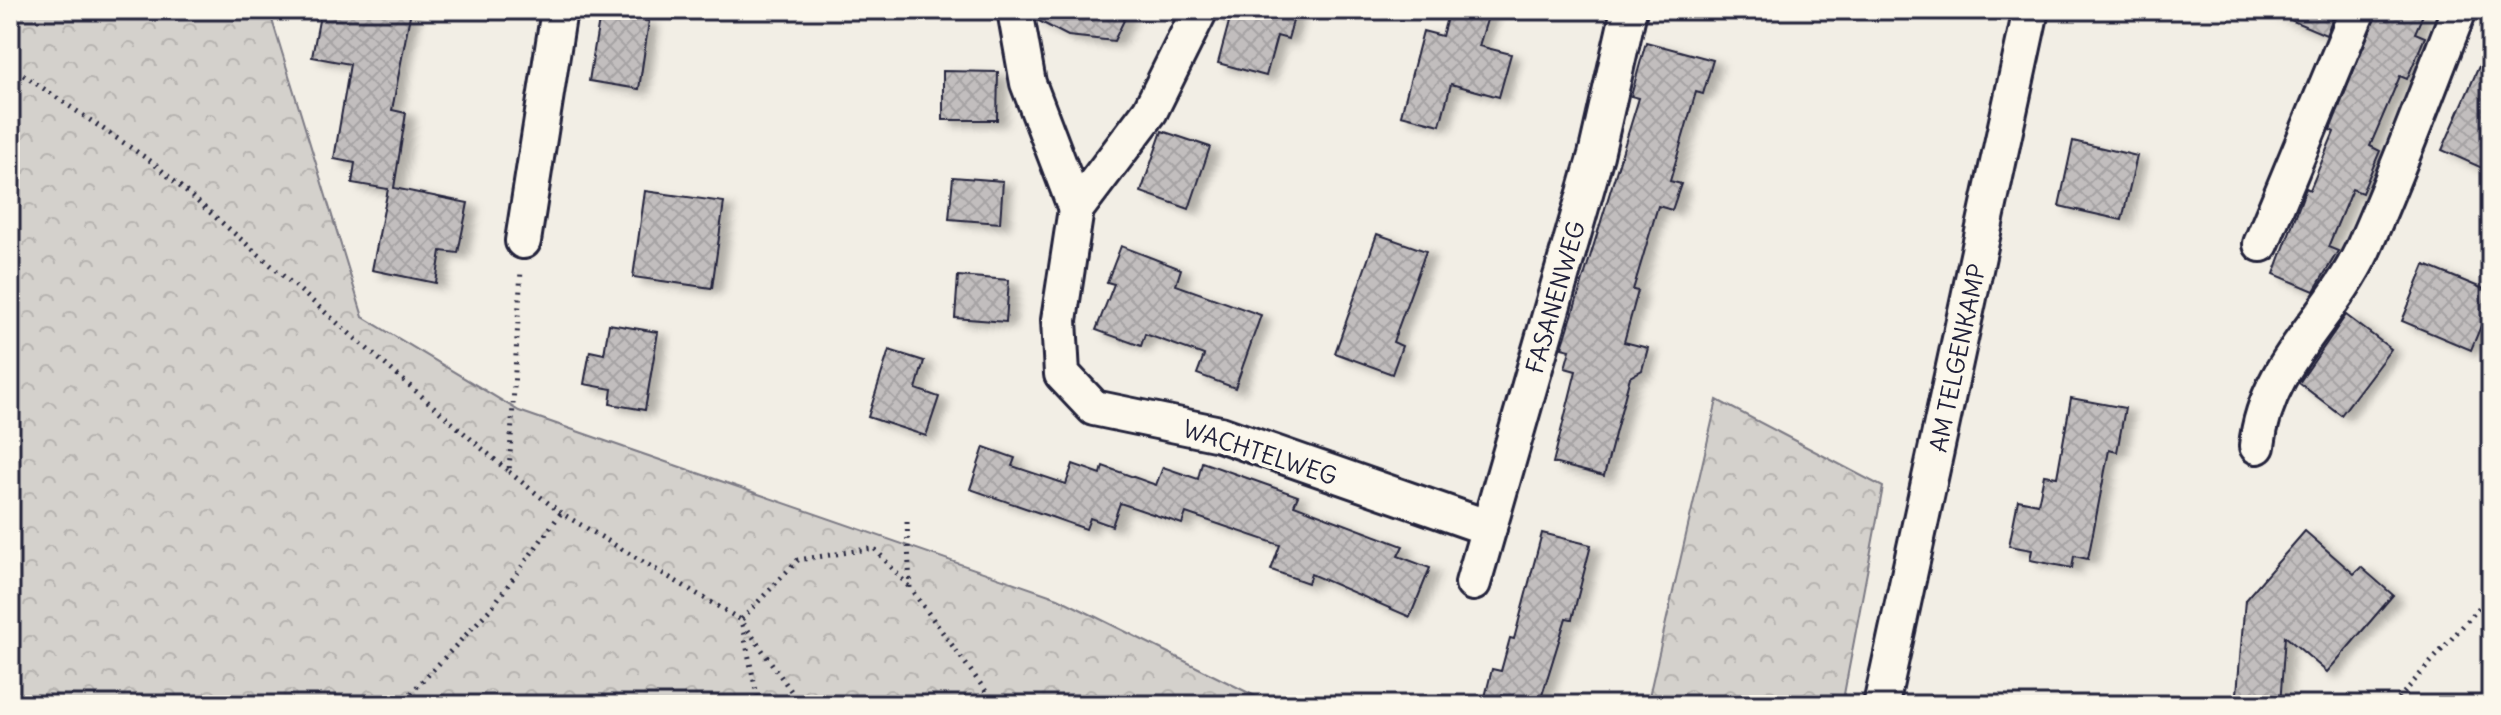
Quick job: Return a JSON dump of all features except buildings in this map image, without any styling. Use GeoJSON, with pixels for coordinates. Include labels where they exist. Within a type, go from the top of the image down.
{"type":"FeatureCollection","features":[{"type":"Feature","properties":{"kind":"street"},"geometry":{"type":"LineString","coordinates":[[523,241],[559,10]]}},
{"type":"Feature","properties":{"kind":"street","name":"WACHTELWEG"},"geometry":{"type":"LineString","coordinates":[[1015,10],[1028,83],[1076,209]]}},
{"type":"Feature","properties":{"kind":"street","name":"WACHTELWEG"},"geometry":{"type":"LineString","coordinates":[[1200,10],[1150,111],[1076,209],[1059,320],[1062,374],[1094,408],[1220,434],[1489,528]]}},
{"type":"Feature","properties":{"kind":"street","name":"FASANENWEG"},"geometry":{"type":"LineString","coordinates":[[1473,583],[1596,155],[1629,10]]}},
{"type":"Feature","properties":{"kind":"street","name":"AM TELGENKAMP"},"geometry":{"type":"LineString","coordinates":[[1881,705],[2031,10]]}},
{"type":"Feature","properties":{"kind":"street"},"geometry":{"type":"LineString","coordinates":[[2261,244],[2358,10]]}},
{"type":"Feature","properties":{"kind":"street"},"geometry":{"type":"LineString","coordinates":[[2257,446],[2260,422],[2271,390],[2362,250],[2459,10]]}},
{"type":"Feature","properties":{"kind":"path"},"geometry":{"type":"LineString","coordinates":[[10,66],[13,72],[152,162],[509,472],[561,513],[741,620],[801,705]]}},
{"type":"Feature","properties":{"kind":"path"},"geometry":{"type":"LineString","coordinates":[[509,472],[523,241]]}},
{"type":"Feature","properties":{"kind":"path"},"geometry":{"type":"LineString","coordinates":[[400,705],[492,607],[561,513]]}},
{"type":"Feature","properties":{"kind":"path"},"geometry":{"type":"LineString","coordinates":[[907,522],[910,588]]}},
{"type":"Feature","properties":{"kind":"path"},"geometry":{"type":"LineString","coordinates":[[741,620],[798,560],[874,548],[910,588],[996,705]]}},
{"type":"Feature","properties":{"kind":"path"},"geometry":{"type":"LineString","coordinates":[[2393,705],[2491,594]]}},
{"type":"Feature","properties":{"kind":"path"},"geometry":{"type":"LineString","coordinates":[[741,620],[759,705]]}},
{"type":"Feature","properties":{"kind":"green space"},"geometry":{"type":"Polygon","coordinates":[[[10,10],[269,10],[363,317],[519,411],[1058,598],[1273,705],[10,705],[10,10]]]}},
{"type":"Feature","properties":{"kind":"green space"},"geometry":{"type":"Polygon","coordinates":[[[1717,400],[1883,487],[1842,705],[1647,705],[1717,400]]]}}]}
